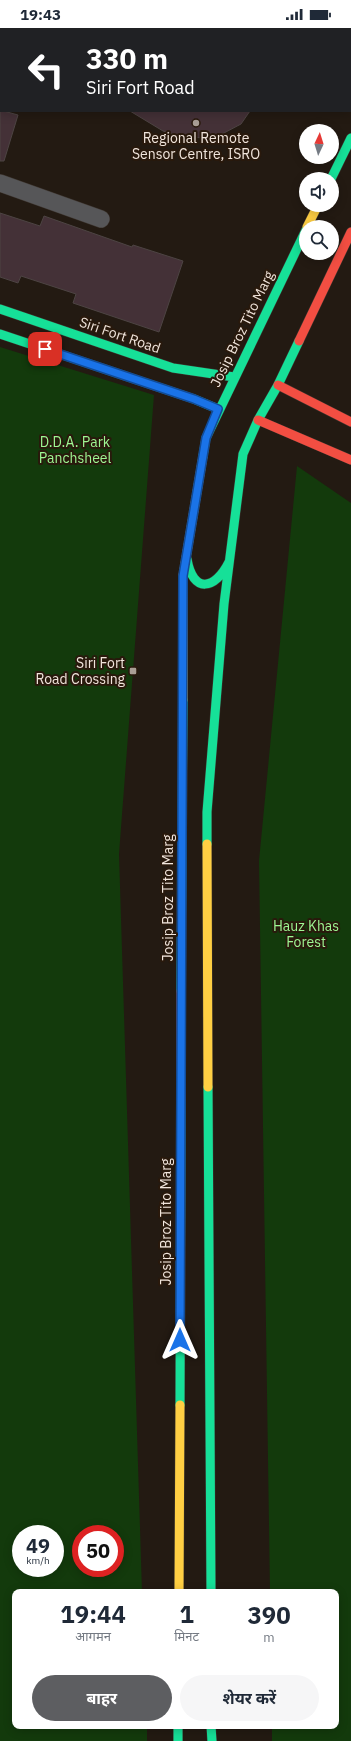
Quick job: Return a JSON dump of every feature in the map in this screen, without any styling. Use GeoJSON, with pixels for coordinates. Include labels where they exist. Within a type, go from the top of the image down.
{"type":"FeatureCollection","features":[{"type":"Feature","properties":{"kind":"main road"},"geometry":{"type":"LineString","coordinates":[[334,172],[351,138]]}},
{"type":"Feature","properties":{"kind":"main road"},"geometry":{"type":"LineString","coordinates":[[211,1589],[207,812],[229,562],[243,454],[258,420],[278,385],[351,232]]}},
{"type":"Feature","properties":{"kind":"main road","name":"Josip Broz Tito Marg"},"geometry":{"type":"LineString","coordinates":[[179,1589],[183,576],[206,438],[218,409],[299,244]]}},
{"type":"Feature","properties":{"kind":"main road","name":"Siri Fort Road"},"geometry":{"type":"LineString","coordinates":[[0,309],[173,368],[234,377]]}},
{"type":"Feature","properties":{"kind":"main road"},"geometry":{"type":"LineString","coordinates":[[0,334],[194,399],[218,409]]}},
{"type":"Feature","properties":{"kind":"main road"},"geometry":{"type":"LineString","coordinates":[[278,385],[351,422]]}},
{"type":"Feature","properties":{"kind":"main road"},"geometry":{"type":"LineString","coordinates":[[258,420],[351,460]]}},
{"type":"Feature","properties":{"kind":"main road"},"geometry":{"type":"LineString","coordinates":[[187,555],[189,570],[192,578],[197,583],[212,584],[220,579],[229,562]]}},
{"type":"Feature","properties":{"kind":"main road"},"geometry":{"type":"LineString","coordinates":[[178,1729],[178,1741]]}},
{"type":"Feature","properties":{"kind":"main road"},"geometry":{"type":"LineString","coordinates":[[212,1729],[212,1741]]}},
{"type":"Feature","properties":{"kind":"street"},"geometry":{"type":"LineString","coordinates":[[0,184],[101,219]]}},
{"type":"Feature","properties":{"kind":"green space","name":"D.D.A. Park Panchsheel"},"geometry":{"type":"Polygon","coordinates":[[[0,347],[154,395],[119,854],[142,1589],[12,1589],[12,1729],[147,1729],[147,1741],[0,1741],[0,347]]]}},
{"type":"Feature","properties":{"kind":"green space","name":"Hauz Khas Forest"},"geometry":{"type":"Polygon","coordinates":[[[297,466],[351,503],[351,1741],[272,1741],[272,1729],[339,1729],[339,1589],[270,1589],[259,861],[297,466]]]}},
{"type":"Feature","properties":{"kind":"building"},"geometry":{"type":"Polygon","coordinates":[[[0,112],[7,112],[18,115],[4,161],[0,161],[0,112]]]}},
{"type":"Feature","properties":{"kind":"building","name":"Regional Remote Sensor Centre, ISRO"},"geometry":{"type":"Polygon","coordinates":[[[132,112],[249,112],[241,124],[222,134],[203,138],[180,136],[163,131],[132,112]]]}},
{"type":"Feature","properties":{"kind":"building"},"geometry":{"type":"Polygon","coordinates":[[[0,213],[40,226],[44,216],[132,247],[133,245],[183,261],[159,332],[73,303],[76,294],[21,276],[18,283],[0,277],[0,213]]]}},
{"type":"Feature","properties":{"kind":"traffic: fast"},"geometry":{"type":"LineString","coordinates":[[334,172],[351,138]]}},
{"type":"Feature","properties":{"kind":"traffic: fast"},"geometry":{"type":"LineString","coordinates":[[203,456],[206,438],[299,245]]}},
{"type":"Feature","properties":{"kind":"traffic: fast"},"geometry":{"type":"LineString","coordinates":[[0,309],[173,368],[234,377]]}},
{"type":"Feature","properties":{"kind":"traffic: fast"},"geometry":{"type":"LineString","coordinates":[[0,334],[194,399],[218,409]]}},
{"type":"Feature","properties":{"kind":"traffic: fast"},"geometry":{"type":"LineString","coordinates":[[207,844],[207,812],[224,604],[243,454],[258,420],[278,385],[299,341]]}},
{"type":"Feature","properties":{"kind":"traffic: fast"},"geometry":{"type":"LineString","coordinates":[[187,559],[194,578],[199,583],[205,584],[211,583],[217,578],[229,562]]}},
{"type":"Feature","properties":{"kind":"traffic: fast"},"geometry":{"type":"LineString","coordinates":[[181,991],[183,700]]}},
{"type":"Feature","properties":{"kind":"traffic: fast"},"geometry":{"type":"LineString","coordinates":[[208,1087],[211,1589]]}},
{"type":"Feature","properties":{"kind":"traffic: fast"},"geometry":{"type":"LineString","coordinates":[[180,1405],[181,1100]]}},
{"type":"Feature","properties":{"kind":"traffic: fast"},"geometry":{"type":"LineString","coordinates":[[178,1729],[178,1741]]}},
{"type":"Feature","properties":{"kind":"traffic: fast"},"geometry":{"type":"LineString","coordinates":[[211,1729],[212,1741]]}},
{"type":"Feature","properties":{"kind":"traffic: slow"},"geometry":{"type":"LineString","coordinates":[[310,220],[314,212]]}},
{"type":"Feature","properties":{"kind":"traffic: slow"},"geometry":{"type":"LineString","coordinates":[[183,700],[183,576],[203,456]]}},
{"type":"Feature","properties":{"kind":"traffic: slow"},"geometry":{"type":"LineString","coordinates":[[207,844],[208,1087]]}},
{"type":"Feature","properties":{"kind":"traffic: slow"},"geometry":{"type":"LineString","coordinates":[[179,1589],[180,1405]]}},
{"type":"Feature","properties":{"kind":"traffic: jam"},"geometry":{"type":"LineString","coordinates":[[299,341],[351,232]]}},
{"type":"Feature","properties":{"kind":"traffic: jam"},"geometry":{"type":"LineString","coordinates":[[278,385],[351,422]]}},
{"type":"Feature","properties":{"kind":"traffic: jam"},"geometry":{"type":"LineString","coordinates":[[258,420],[351,460]]}},
{"type":"Feature","properties":{"kind":"traffic: jam"},"geometry":{"type":"LineString","coordinates":[[181,991],[181,1100]]}},
{"type":"Feature","properties":{"kind":"place","name":"Regional Remote Sensor Centre, ISRO"},"geometry":{"type":"Point","coordinates":[196,123]}},
{"type":"Feature","properties":{"kind":"place","name":"Siri Fort Road Crossing"},"geometry":{"type":"Point","coordinates":[133,671]}},
{"type":"Feature","properties":{"kind":"route"},"geometry":{"type":"LineString","coordinates":[[45,349],[194,399],[218,409],[206,438],[183,576],[180,1340]]}}]}
